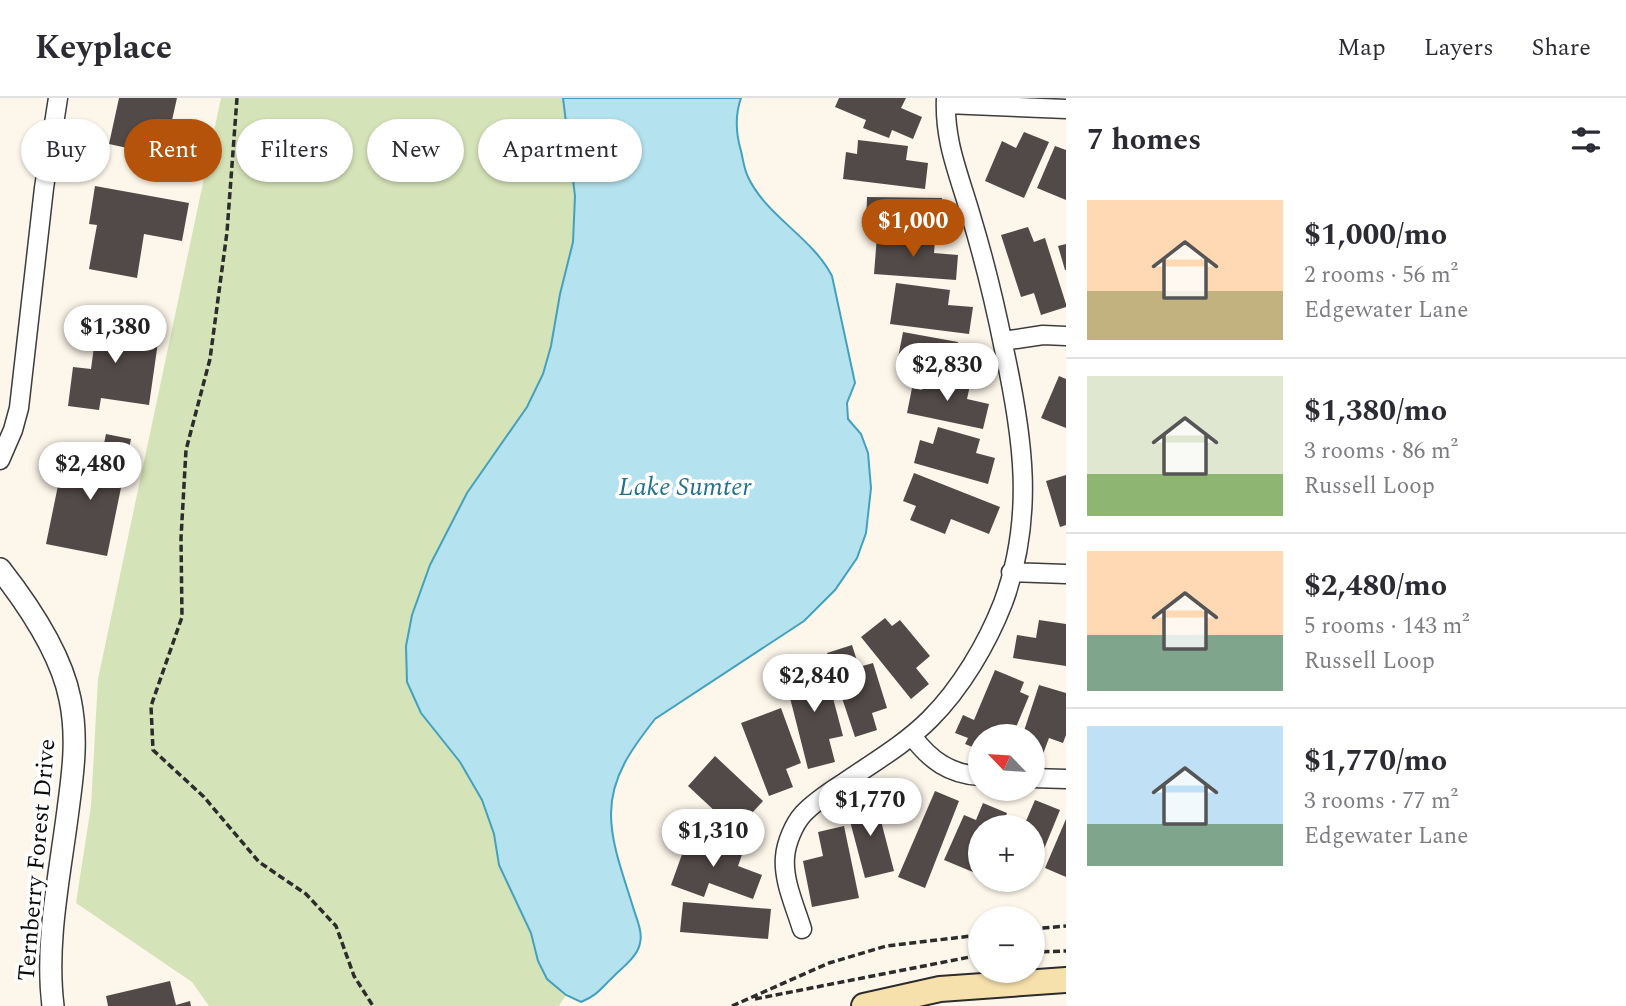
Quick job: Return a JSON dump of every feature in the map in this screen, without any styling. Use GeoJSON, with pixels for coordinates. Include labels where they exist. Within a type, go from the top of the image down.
{"type":"FeatureCollection","features":[{"type":"Feature","properties":{"kind":"main road"},"geometry":{"type":"LineString","coordinates":[[864,1006],[940,989],[1066,980]]}},
{"type":"Feature","properties":{"kind":"street"},"geometry":{"type":"LineString","coordinates":[[0,460],[19,408],[44,188],[58,98]]}},
{"type":"Feature","properties":{"kind":"street"},"geometry":{"type":"LineString","coordinates":[[802,929],[788,884],[785,856],[791,834],[803,814],[820,799],[912,736],[932,717],[981,649],[1003,603],[1023,506],[1024,459],[1017,408],[971,215],[951,157],[945,124],[946,101],[1066,109]]}},
{"type":"Feature","properties":{"kind":"street"},"geometry":{"type":"LineString","coordinates":[[1003,341],[1043,335],[1066,336]]}},
{"type":"Feature","properties":{"kind":"street","name":"Ternberry Forest Drive"},"geometry":{"type":"LineString","coordinates":[[0,569],[14,587],[59,665],[70,698],[74,768],[52,943],[53,1006]]}},
{"type":"Feature","properties":{"kind":"street"},"geometry":{"type":"LineString","coordinates":[[1011,572],[1066,574]]}},
{"type":"Feature","properties":{"kind":"street"},"geometry":{"type":"LineString","coordinates":[[912,736],[937,764],[952,771],[968,774]]}},
{"type":"Feature","properties":{"kind":"street"},"geometry":{"type":"LineString","coordinates":[[1045,778],[1066,779]]}},
{"type":"Feature","properties":{"kind":"path"},"geometry":{"type":"LineString","coordinates":[[237,98],[227,232],[210,359],[186,450],[181,538],[182,617],[151,706],[153,750],[204,797],[259,862],[306,894],[336,926],[354,976],[373,1006]]}},
{"type":"Feature","properties":{"kind":"path"},"geometry":{"type":"LineString","coordinates":[[1045,928],[1066,926]]}},
{"type":"Feature","properties":{"kind":"path"},"geometry":{"type":"LineString","coordinates":[[732,1006],[829,964],[886,946],[968,936]]}},
{"type":"Feature","properties":{"kind":"path"},"geometry":{"type":"LineString","coordinates":[[1045,952],[1066,951]]}},
{"type":"Feature","properties":{"kind":"path"},"geometry":{"type":"LineString","coordinates":[[749,1000],[968,956]]}},
{"type":"Feature","properties":{"kind":"green space"},"geometry":{"type":"Polygon","coordinates":[[[221,98],[563,98],[566,119],[478,119],[478,182],[573,182],[573,242],[543,374],[527,407],[467,493],[407,682],[421,713],[460,762],[482,800],[494,834],[500,865],[531,933],[538,961],[547,979],[566,995],[559,1006],[209,1006],[192,982],[76,903],[91,806],[98,679],[203,182],[222,182],[222,119],[217,119],[221,98]]]}},
{"type":"Feature","properties":{"kind":"water","name":"Lake Sumter"},"geometry":{"type":"Polygon","coordinates":[[[563,98],[741,98],[737,131],[748,177],[766,204],[813,250],[832,276],[855,383],[847,403],[848,419],[861,434],[868,453],[871,488],[866,533],[857,558],[835,590],[804,621],[655,719],[625,763],[612,800],[612,826],[619,861],[639,925],[640,943],[626,965],[595,994],[581,1002],[566,995],[547,979],[538,961],[531,933],[499,865],[494,834],[482,800],[460,762],[421,713],[407,682],[406,646],[412,615],[430,565],[467,493],[527,407],[543,374],[573,242],[573,182],[642,182],[642,119],[566,119],[563,98]]]}},
{"type":"Feature","properties":{"kind":"building"},"geometry":{"type":"Polygon","coordinates":[[[119,98],[177,98],[172,119],[124,119],[124,147],[110,144],[119,98]]]}},
{"type":"Feature","properties":{"kind":"building"},"geometry":{"type":"Polygon","coordinates":[[[839,98],[906,98],[901,108],[922,117],[913,139],[892,130],[889,138],[863,128],[866,120],[835,107],[839,98]]]}},
{"type":"Feature","properties":{"kind":"building"},"geometry":{"type":"Polygon","coordinates":[[[1024,132],[1049,142],[1024,198],[985,181],[1002,141],[1016,148],[1024,132]]]}},
{"type":"Feature","properties":{"kind":"building"},"geometry":{"type":"Polygon","coordinates":[[[858,140],[908,146],[906,160],[928,163],[925,189],[843,179],[846,152],[857,154],[858,140]]]}},
{"type":"Feature","properties":{"kind":"building"},"geometry":{"type":"Polygon","coordinates":[[[1055,146],[1066,150],[1066,200],[1037,188],[1055,146]]]}},
{"type":"Feature","properties":{"kind":"building"},"geometry":{"type":"Polygon","coordinates":[[[95,186],[189,203],[182,241],[144,234],[137,278],[89,269],[97,225],[89,224],[95,186]]]}},
{"type":"Feature","properties":{"kind":"building"},"geometry":{"type":"Polygon","coordinates":[[[867,197],[942,198],[942,228],[866,227],[867,197]]]}},
{"type":"Feature","properties":{"kind":"building"},"geometry":{"type":"Polygon","coordinates":[[[1028,227],[1034,242],[1045,238],[1066,304],[1066,307],[1041,315],[1034,293],[1021,297],[1001,235],[1028,227]]]}},
{"type":"Feature","properties":{"kind":"building"},"geometry":{"type":"Polygon","coordinates":[[[877,236],[935,240],[934,253],[958,255],[956,280],[874,274],[877,236]]]}},
{"type":"Feature","properties":{"kind":"building"},"geometry":{"type":"Polygon","coordinates":[[[1066,244],[1066,270],[1065,270],[1058,246],[1066,244]]]}},
{"type":"Feature","properties":{"kind":"building"},"geometry":{"type":"Polygon","coordinates":[[[896,283],[950,290],[948,305],[973,307],[969,334],[890,324],[896,283]]]}},
{"type":"Feature","properties":{"kind":"building"},"geometry":{"type":"Polygon","coordinates":[[[85,316],[151,326],[149,341],[158,342],[149,405],[101,398],[99,410],[68,406],[73,367],[91,369],[95,339],[82,338],[85,316]]]}},
{"type":"Feature","properties":{"kind":"building"},"geometry":{"type":"Polygon","coordinates":[[[903,332],[958,342],[957,346],[981,350],[976,376],[897,363],[903,332]]]}},
{"type":"Feature","properties":{"kind":"building"},"geometry":{"type":"Polygon","coordinates":[[[925,375],[970,385],[967,399],[989,404],[983,429],[907,413],[912,388],[922,390],[925,375]]]}},
{"type":"Feature","properties":{"kind":"building"},"geometry":{"type":"Polygon","coordinates":[[[1059,376],[1066,379],[1066,428],[1041,418],[1059,376]]]}},
{"type":"Feature","properties":{"kind":"building"},"geometry":{"type":"Polygon","coordinates":[[[938,427],[980,439],[976,453],[995,458],[988,484],[914,463],[920,440],[933,444],[938,427]]]}},
{"type":"Feature","properties":{"kind":"building"},"geometry":{"type":"Polygon","coordinates":[[[106,434],[131,439],[107,556],[46,544],[62,466],[98,473],[106,434]]]}},
{"type":"Feature","properties":{"kind":"building"},"geometry":{"type":"Polygon","coordinates":[[[914,473],[1000,507],[989,534],[951,519],[945,534],[910,520],[916,506],[903,501],[914,473]]]}},
{"type":"Feature","properties":{"kind":"building"},"geometry":{"type":"Polygon","coordinates":[[[1066,475],[1066,525],[1060,527],[1046,481],[1066,475]]]}},
{"type":"Feature","properties":{"kind":"building"},"geometry":{"type":"Polygon","coordinates":[[[885,618],[892,626],[900,620],[930,656],[916,668],[929,684],[911,699],[861,637],[885,618]]]}},
{"type":"Feature","properties":{"kind":"building"},"geometry":{"type":"Polygon","coordinates":[[[1039,620],[1066,624],[1066,666],[1013,658],[1017,635],[1036,638],[1039,620]]]}},
{"type":"Feature","properties":{"kind":"building"},"geometry":{"type":"Polygon","coordinates":[[[852,645],[859,667],[873,663],[887,708],[872,713],[877,730],[855,737],[827,653],[852,645]]]}},
{"type":"Feature","properties":{"kind":"building"},"geometry":{"type":"Polygon","coordinates":[[[824,664],[843,736],[829,739],[835,762],[808,769],[784,674],[824,664]]]}},
{"type":"Feature","properties":{"kind":"building"},"geometry":{"type":"Polygon","coordinates":[[[995,670],[1024,682],[1020,692],[1029,696],[1017,724],[968,724],[968,738],[955,733],[963,715],[974,720],[995,670]]]}},
{"type":"Feature","properties":{"kind":"building"},"geometry":{"type":"Polygon","coordinates":[[[1039,685],[1066,693],[1066,735],[1063,743],[1049,738],[1045,749],[1045,724],[1026,724],[1039,685]]]}},
{"type":"Feature","properties":{"kind":"building"},"geometry":{"type":"Polygon","coordinates":[[[781,708],[801,763],[786,769],[793,787],[769,796],[741,723],[781,708]]]}},
{"type":"Feature","properties":{"kind":"building"},"geometry":{"type":"Polygon","coordinates":[[[715,756],[763,801],[752,813],[762,823],[746,840],[688,786],[715,756]]]}},
{"type":"Feature","properties":{"kind":"building"},"geometry":{"type":"Polygon","coordinates":[[[935,791],[959,801],[925,888],[898,877],[935,791]]]}},
{"type":"Feature","properties":{"kind":"building"},"geometry":{"type":"Polygon","coordinates":[[[875,798],[894,871],[865,878],[846,806],[875,798]]]}},
{"type":"Feature","properties":{"kind":"building"},"geometry":{"type":"Polygon","coordinates":[[[1034,802],[1060,810],[1045,847],[1045,815],[1029,815],[1034,802]]]}},
{"type":"Feature","properties":{"kind":"building"},"geometry":{"type":"Polygon","coordinates":[[[983,803],[1007,813],[1006,815],[978,815],[983,803]]]}},
{"type":"Feature","properties":{"kind":"building"},"geometry":{"type":"Polygon","coordinates":[[[964,815],[968,817],[968,870],[944,860],[964,815]]]}},
{"type":"Feature","properties":{"kind":"building"},"geometry":{"type":"Polygon","coordinates":[[[1066,819],[1066,877],[1045,868],[1066,819]]]}},
{"type":"Feature","properties":{"kind":"building"},"geometry":{"type":"Polygon","coordinates":[[[844,826],[859,898],[812,907],[803,861],[823,856],[818,832],[844,826]]]}},
{"type":"Feature","properties":{"kind":"building"},"geometry":{"type":"Polygon","coordinates":[[[690,832],[743,852],[738,866],[762,875],[753,899],[709,883],[704,897],[671,885],[690,832]]]}},
{"type":"Feature","properties":{"kind":"building"},"geometry":{"type":"Polygon","coordinates":[[[683,902],[771,909],[768,939],[680,932],[683,902]]]}},
{"type":"Feature","properties":{"kind":"building"},"geometry":{"type":"Polygon","coordinates":[[[170,981],[176,1005],[190,1001],[191,1006],[108,1006],[106,996],[170,981]]]}}]}
